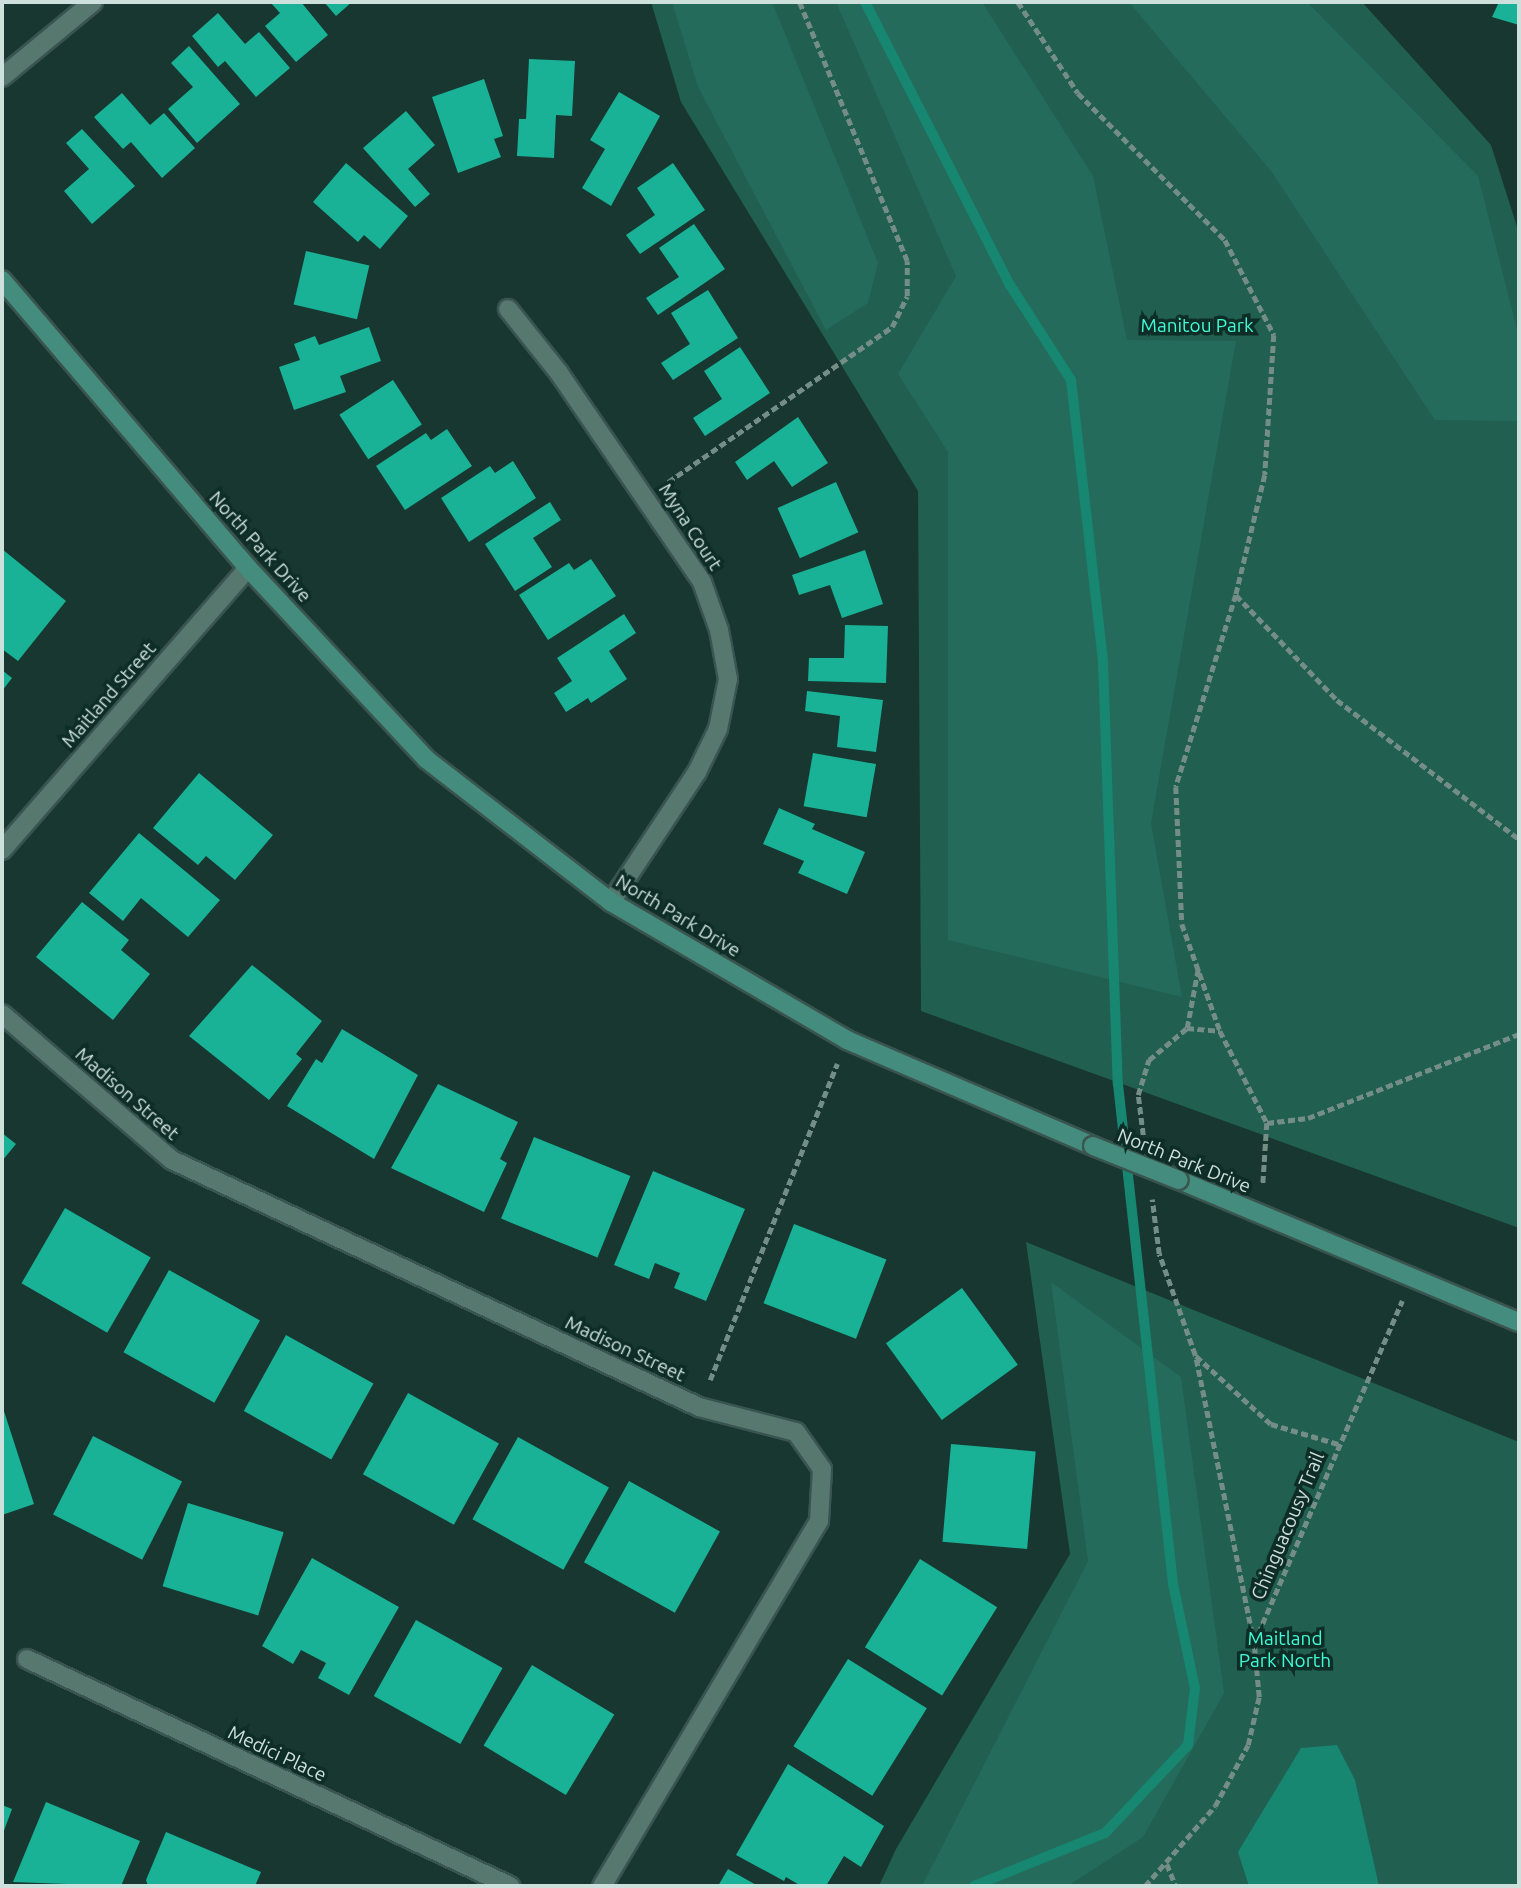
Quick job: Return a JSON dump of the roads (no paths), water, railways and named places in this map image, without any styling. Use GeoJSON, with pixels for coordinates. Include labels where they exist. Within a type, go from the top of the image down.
{"type":"FeatureCollection","features":[{"type":"Feature","properties":{"kind":"main road","name":"North Park Drive"},"geometry":{"type":"LineString","coordinates":[[2,280],[248,568],[426,759],[611,902],[847,1040],[1411,1280],[1519,1322]]}},
{"type":"Feature","properties":{"kind":"street"},"geometry":{"type":"LineString","coordinates":[[2,77],[93,2]]}},
{"type":"Feature","properties":{"kind":"street","name":"Myna Court"},"geometry":{"type":"LineString","coordinates":[[508,309],[559,373],[702,582],[719,630],[728,679],[718,729],[697,772],[611,902]]}},
{"type":"Feature","properties":{"kind":"street","name":"Maitland Street"},"geometry":{"type":"LineString","coordinates":[[2,850],[248,568]]}},
{"type":"Feature","properties":{"kind":"street","name":"Madison Street"},"geometry":{"type":"LineString","coordinates":[[2,1014],[172,1160],[699,1407],[796,1432],[822,1469],[819,1521],[602,1886]]}},
{"type":"Feature","properties":{"kind":"street","name":"Medici Place"},"geometry":{"type":"LineString","coordinates":[[27,1659],[510,1886]]}},
{"type":"Feature","properties":{"kind":"waterway"},"geometry":{"type":"LineString","coordinates":[[865,2],[1010,285],[1071,380],[1103,662],[1118,1084],[1173,1584],[1195,1688],[1188,1745],[1105,1833],[974,1886]]}},
{"type":"Feature","properties":{"kind":"park label","name":"Manitou Park"},"geometry":{"type":"Point","coordinates":[1197,326]}},
{"type":"Feature","properties":{"kind":"park label","name":"Maitland Park North"},"geometry":{"type":"Point","coordinates":[1285,1650]}}]}
